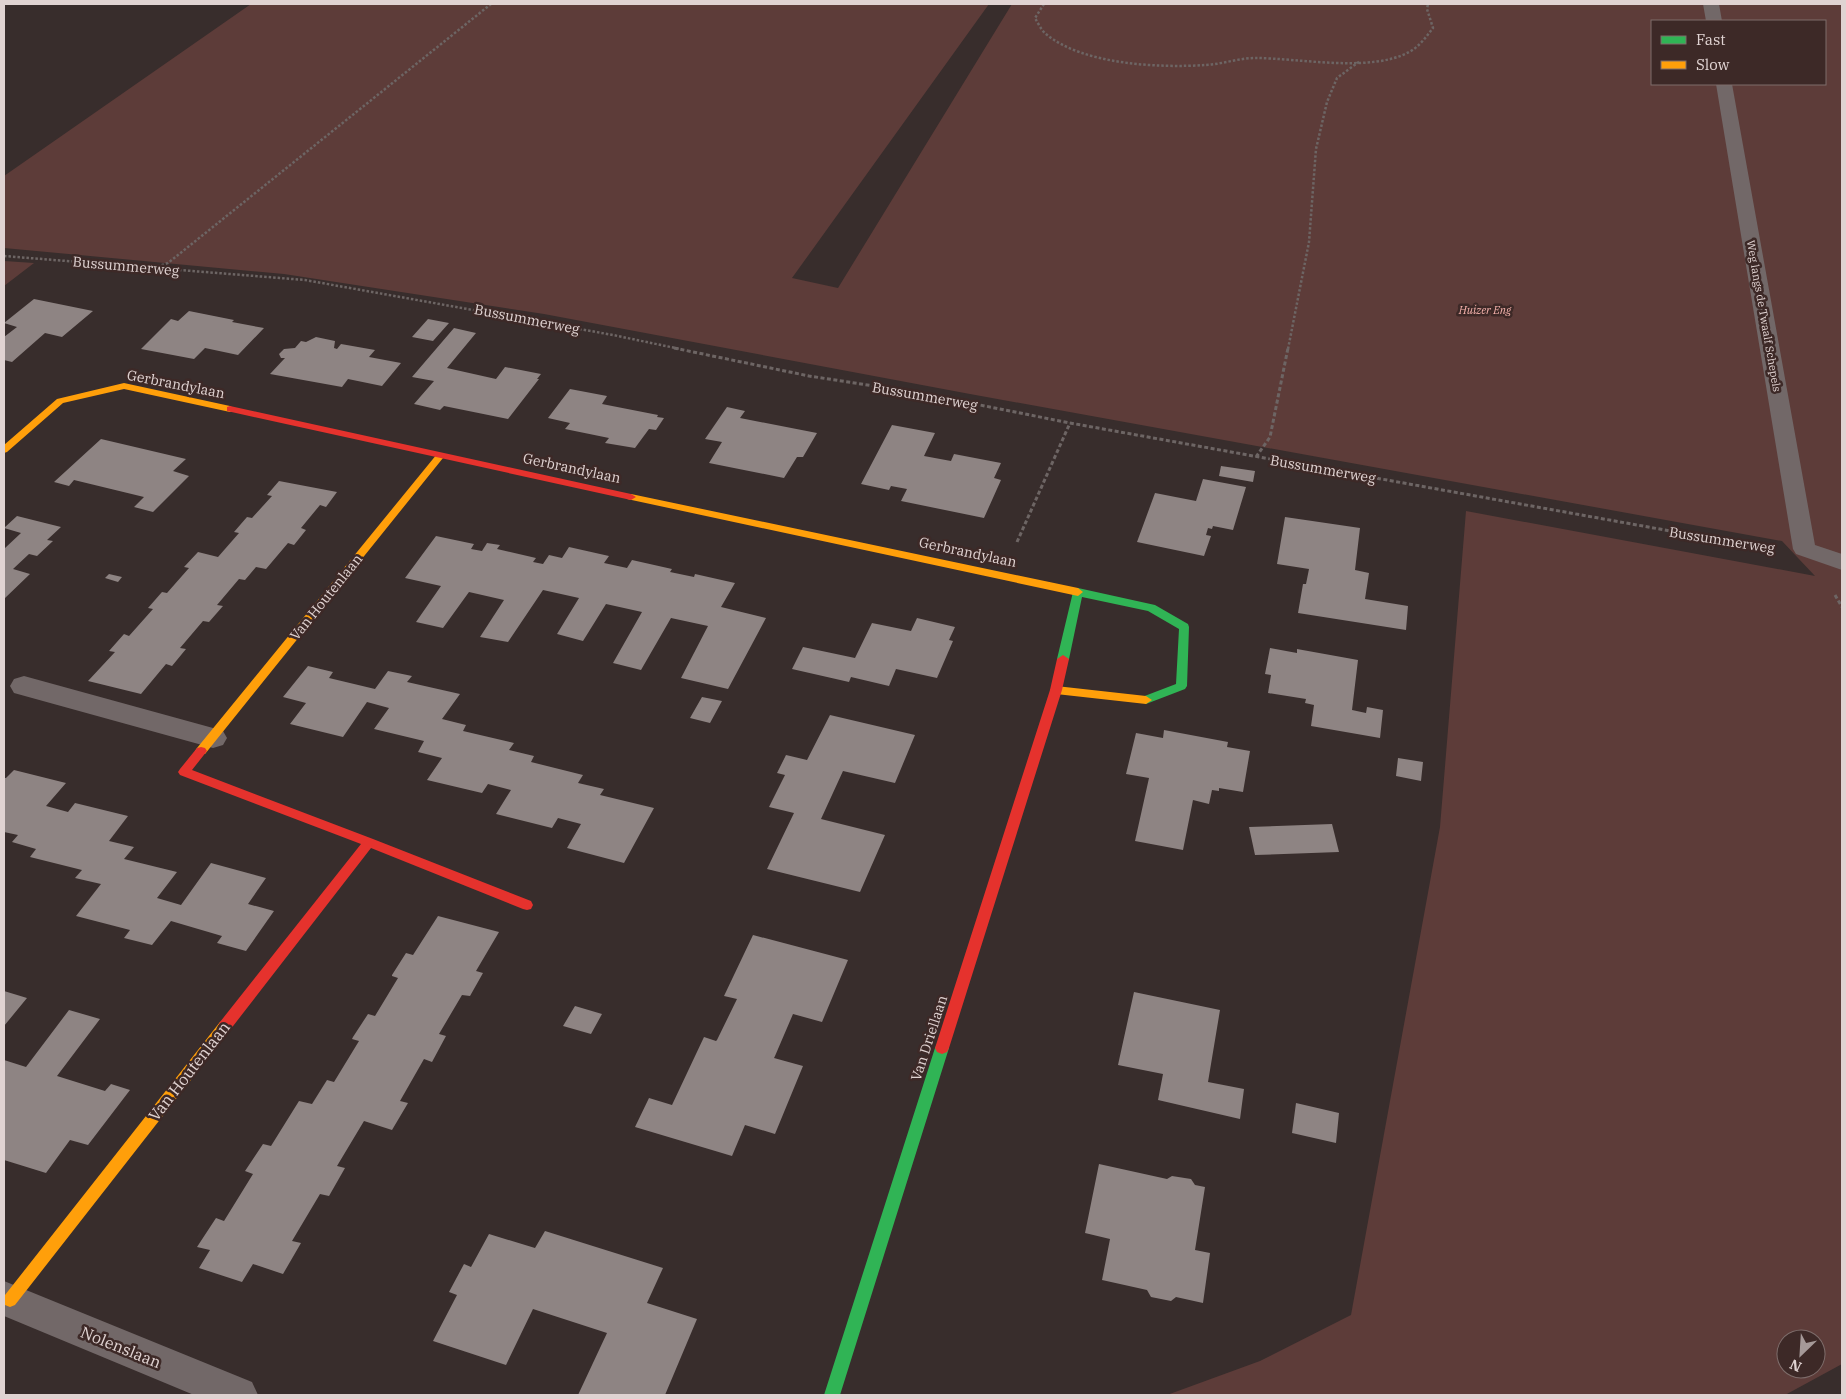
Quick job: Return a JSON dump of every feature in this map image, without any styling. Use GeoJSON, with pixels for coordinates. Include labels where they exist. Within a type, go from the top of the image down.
{"type":"FeatureCollection","features":[{"type":"Feature","properties":{"kind":"street","name":"Gerbrandylaan"},"geometry":{"type":"LineString","coordinates":[[4,450],[60,401],[124,386],[440,456],[1078,592]]}},
{"type":"Feature","properties":{"kind":"street","name":"Van Houtenlaan"},"geometry":{"type":"LineString","coordinates":[[440,456],[184,772],[528,905]]}},
{"type":"Feature","properties":{"kind":"street"},"geometry":{"type":"LineString","coordinates":[[1056,690],[1146,700],[1181,686],[1184,628],[1151,608],[1078,592]]}},
{"type":"Feature","properties":{"kind":"street","name":"Van Driellaan"},"geometry":{"type":"LineString","coordinates":[[832,1395],[1056,690],[1078,592]]}},
{"type":"Feature","properties":{"kind":"street"},"geometry":{"type":"LineString","coordinates":[[24,686],[213,738]]}},
{"type":"Feature","properties":{"kind":"street","name":"Van Houtenlaan"},"geometry":{"type":"LineString","coordinates":[[7,1299],[369,842]]}},
{"type":"Feature","properties":{"kind":"street","name":"Nolenslaan"},"geometry":{"type":"LineString","coordinates":[[7,1299],[239,1395]]}},
{"type":"Feature","properties":{"kind":"lane"},"geometry":{"type":"LineString","coordinates":[[1711,4],[1714,20]]}},
{"type":"Feature","properties":{"kind":"lane","name":"Weg langs de Twaalf Schepels"},"geometry":{"type":"LineString","coordinates":[[1724,85],[1804,549]]}},
{"type":"Feature","properties":{"kind":"lane"},"geometry":{"type":"LineString","coordinates":[[1804,549],[1842,562]]}},
{"type":"Feature","properties":{"kind":"path"},"geometry":{"type":"LineString","coordinates":[[152,269],[168,263],[490,4]]}},
{"type":"Feature","properties":{"kind":"path"},"geometry":{"type":"LineString","coordinates":[[1044,4],[1035,18],[1045,34],[1069,47],[1107,59],[1166,65],[1209,65],[1244,58],[1344,62],[1399,56],[1418,48],[1433,28],[1427,9],[1428,4]]}},
{"type":"Feature","properties":{"kind":"path"},"geometry":{"type":"LineString","coordinates":[[1256,457],[1270,437],[1310,242],[1316,149],[1327,102],[1337,78],[1361,61]]}},
{"type":"Feature","properties":{"kind":"path","name":"Bussummerweg"},"geometry":{"type":"LineString","coordinates":[[4,256],[305,280],[613,335],[809,376],[920,393],[1070,423],[1758,548],[1804,549]]}},
{"type":"Feature","properties":{"kind":"path"},"geometry":{"type":"LineString","coordinates":[[1002,575],[1070,423]]}},
{"type":"Feature","properties":{"kind":"green space","name":"Huizer Eng"},"geometry":{"type":"Polygon","coordinates":[[[251,4],[989,4],[792,278],[838,288],[1012,4],[1842,4],[1842,1364],[1826,1373],[1826,1329],[1776,1329],[1776,1379],[1814,1379],[1785,1395],[1167,1395],[1260,1361],[1351,1315],[1440,827],[1466,511],[1815,576],[1782,541],[970,394],[544,314],[284,274],[4,248],[4,176],[251,4]]]}},
{"type":"Feature","properties":{"kind":"green space"},"geometry":{"type":"Polygon","coordinates":[[[4,261],[34,263],[4,286],[4,261]]]}},
{"type":"Feature","properties":{"kind":"building"},"geometry":{"type":"Polygon","coordinates":[[[34,299],[93,311],[62,337],[45,333],[12,362],[4,360],[4,337],[17,327],[4,323],[34,299]]]}},
{"type":"Feature","properties":{"kind":"building"},"geometry":{"type":"Polygon","coordinates":[[[189,311],[264,328],[238,355],[205,348],[194,359],[141,349],[171,319],[178,321],[189,311]]]}},
{"type":"Feature","properties":{"kind":"building"},"geometry":{"type":"Polygon","coordinates":[[[428,319],[449,323],[433,341],[412,337],[428,319]]]}},
{"type":"Feature","properties":{"kind":"building"},"geometry":{"type":"Polygon","coordinates":[[[454,328],[476,333],[447,368],[496,379],[505,367],[541,374],[508,419],[444,406],[440,410],[414,404],[434,381],[412,377],[454,328]]]}},
{"type":"Feature","properties":{"kind":"building"},"geometry":{"type":"Polygon","coordinates":[[[316,337],[335,341],[334,348],[337,349],[341,344],[375,350],[369,357],[401,363],[382,386],[348,379],[342,387],[270,374],[285,358],[281,358],[279,354],[284,349],[295,348],[301,341],[306,342],[316,337]]]}},
{"type":"Feature","properties":{"kind":"building"},"geometry":{"type":"Polygon","coordinates":[[[570,389],[607,396],[602,404],[658,415],[657,417],[664,418],[656,430],[649,429],[635,448],[605,443],[609,438],[565,429],[570,423],[548,418],[570,389]]]}},
{"type":"Feature","properties":{"kind":"building"},"geometry":{"type":"Polygon","coordinates":[[[727,407],[745,411],[740,418],[817,433],[803,457],[797,457],[784,478],[709,463],[722,442],[705,439],[727,407]]]}},
{"type":"Feature","properties":{"kind":"building"},"geometry":{"type":"Polygon","coordinates":[[[892,425],[935,433],[924,456],[951,461],[954,454],[1001,463],[994,478],[1001,480],[984,518],[901,501],[907,489],[891,486],[889,490],[861,484],[892,425]]]}},
{"type":"Feature","properties":{"kind":"building"},"geometry":{"type":"Polygon","coordinates":[[[101,439],[186,459],[173,471],[189,476],[153,512],[134,507],[144,497],[74,480],[69,486],[54,482],[101,439]]]}},
{"type":"Feature","properties":{"kind":"building"},"geometry":{"type":"Polygon","coordinates":[[[1221,466],[1255,471],[1253,482],[1219,476],[1221,466]]]}},
{"type":"Feature","properties":{"kind":"building"},"geometry":{"type":"Polygon","coordinates":[[[1203,479],[1246,487],[1233,530],[1213,526],[1212,529],[1208,528],[1206,535],[1211,536],[1204,556],[1137,542],[1155,493],[1196,501],[1203,479]]]}},
{"type":"Feature","properties":{"kind":"building"},"geometry":{"type":"Polygon","coordinates":[[[279,481],[337,492],[326,507],[320,505],[301,528],[306,530],[294,545],[288,543],[266,569],[256,567],[245,580],[239,579],[217,605],[223,606],[209,622],[203,621],[180,648],[186,649],[172,666],[166,664],[141,694],[88,681],[115,652],[109,651],[124,634],[129,636],[153,609],[148,608],[162,592],[167,593],[189,568],[184,567],[198,552],[218,557],[239,533],[234,532],[247,517],[252,518],[272,496],[267,495],[279,481]]]}},
{"type":"Feature","properties":{"kind":"building"},"geometry":{"type":"Polygon","coordinates":[[[17,516],[61,527],[47,540],[53,541],[37,556],[29,554],[13,569],[30,574],[4,599],[4,549],[21,533],[4,528],[17,516]]]}},
{"type":"Feature","properties":{"kind":"building"},"geometry":{"type":"Polygon","coordinates":[[[1285,517],[1360,528],[1355,570],[1369,573],[1365,599],[1408,606],[1406,630],[1298,613],[1303,584],[1306,584],[1309,569],[1277,564],[1285,517]]]}},
{"type":"Feature","properties":{"kind":"building"},"geometry":{"type":"Polygon","coordinates":[[[436,536],[474,544],[471,549],[482,551],[487,543],[500,545],[497,549],[536,558],[533,562],[543,564],[549,555],[562,558],[569,547],[609,556],[604,563],[627,568],[632,560],[672,569],[670,572],[694,577],[695,574],[735,583],[721,607],[766,618],[728,689],[681,678],[708,626],[671,618],[641,670],[613,663],[642,612],[606,604],[583,641],[557,634],[579,598],[543,590],[508,642],[480,637],[504,600],[469,592],[443,628],[416,622],[441,586],[405,578],[436,536]]]}},
{"type":"Feature","properties":{"kind":"building"},"geometry":{"type":"Polygon","coordinates":[[[109,574],[122,577],[118,582],[105,578],[109,574]]]}},
{"type":"Feature","properties":{"kind":"building"},"geometry":{"type":"Polygon","coordinates":[[[917,618],[955,627],[949,640],[953,641],[937,678],[896,669],[889,686],[851,677],[849,682],[792,669],[803,647],[855,658],[872,623],[911,631],[917,618]]]}},
{"type":"Feature","properties":{"kind":"building"},"geometry":{"type":"Polygon","coordinates":[[[1270,648],[1297,653],[1297,649],[1358,660],[1352,710],[1366,713],[1367,707],[1383,710],[1380,738],[1311,726],[1314,705],[1305,703],[1306,699],[1268,693],[1271,675],[1265,674],[1270,648]]]}},
{"type":"Feature","properties":{"kind":"building"},"geometry":{"type":"Polygon","coordinates":[[[308,666],[333,672],[329,678],[375,689],[388,671],[412,676],[407,682],[460,694],[442,719],[466,725],[463,731],[514,743],[509,750],[534,756],[531,762],[583,775],[578,783],[604,789],[600,795],[654,808],[624,863],[567,848],[581,824],[558,818],[552,828],[496,814],[511,790],[488,784],[482,793],[427,780],[442,758],[418,752],[424,741],[374,729],[389,708],[367,702],[343,737],[290,724],[306,703],[283,697],[308,666]]]}},
{"type":"Feature","properties":{"kind":"building"},"geometry":{"type":"Polygon","coordinates":[[[702,697],[722,701],[710,723],[690,718],[702,697]]]}},
{"type":"Feature","properties":{"kind":"building"},"geometry":{"type":"Polygon","coordinates":[[[830,715],[915,735],[895,783],[843,771],[821,819],[885,835],[860,892],[767,869],[794,813],[769,807],[785,775],[777,773],[786,755],[807,760],[830,715]]]}},
{"type":"Feature","properties":{"kind":"building"},"geometry":{"type":"Polygon","coordinates":[[[1164,730],[1228,742],[1227,747],[1250,751],[1243,792],[1219,788],[1219,791],[1212,790],[1209,804],[1193,800],[1183,850],[1135,841],[1149,778],[1126,774],[1136,733],[1163,738],[1164,730]]]}},
{"type":"Feature","properties":{"kind":"building"},"geometry":{"type":"Polygon","coordinates":[[[1398,758],[1423,762],[1421,781],[1396,776],[1398,758]]]}},
{"type":"Feature","properties":{"kind":"building"},"geometry":{"type":"Polygon","coordinates":[[[14,770],[66,783],[46,806],[68,812],[75,803],[128,816],[109,841],[134,847],[124,859],[177,872],[157,898],[181,905],[211,863],[266,878],[248,904],[274,911],[246,951],[217,943],[222,936],[171,921],[152,945],[124,938],[130,930],[76,916],[101,884],[75,878],[82,870],[30,857],[36,849],[12,842],[18,835],[4,832],[4,778],[14,770]]]}},
{"type":"Feature","properties":{"kind":"building"},"geometry":{"type":"Polygon","coordinates":[[[1332,824],[1339,852],[1255,855],[1249,827],[1332,824]]]}},
{"type":"Feature","properties":{"kind":"building"},"geometry":{"type":"Polygon","coordinates":[[[438,916],[499,932],[476,971],[483,973],[470,996],[462,995],[439,1034],[446,1036],[432,1062],[424,1059],[400,1101],[408,1103],[392,1130],[364,1121],[337,1166],[345,1168],[329,1196],[320,1194],[292,1241],[301,1243],[283,1274],[253,1264],[242,1282],[199,1268],[210,1250],[197,1247],[216,1218],[224,1221],[253,1174],[245,1171],[263,1144],[271,1146],[299,1101],[312,1104],[327,1080],[334,1082],[359,1041],[352,1039],[353,1037],[368,1014],[375,1016],[398,978],[392,975],[406,953],[413,955],[438,916]]]}},
{"type":"Feature","properties":{"kind":"building"},"geometry":{"type":"Polygon","coordinates":[[[753,935],[848,960],[822,1022],[793,1014],[774,1058],[803,1066],[775,1134],[745,1125],[732,1156],[635,1127],[649,1098],[672,1105],[704,1037],[717,1040],[737,999],[724,996],[753,935]]]}},
{"type":"Feature","properties":{"kind":"building"},"geometry":{"type":"Polygon","coordinates":[[[4,991],[27,998],[4,1026],[4,991]]]}},
{"type":"Feature","properties":{"kind":"building"},"geometry":{"type":"Polygon","coordinates":[[[1134,992],[1220,1010],[1208,1082],[1244,1089],[1240,1119],[1158,1100],[1163,1074],[1118,1065],[1134,992]]]}},
{"type":"Feature","properties":{"kind":"building"},"geometry":{"type":"Polygon","coordinates":[[[575,1006],[602,1014],[591,1034],[563,1026],[575,1006]]]}},
{"type":"Feature","properties":{"kind":"building"},"geometry":{"type":"Polygon","coordinates":[[[69,1010],[100,1019],[57,1076],[105,1091],[111,1084],[130,1090],[88,1145],[70,1140],[46,1173],[4,1160],[4,1060],[26,1067],[69,1010]]]}},
{"type":"Feature","properties":{"kind":"building"},"geometry":{"type":"Polygon","coordinates":[[[1296,1103],[1339,1113],[1336,1143],[1292,1133],[1296,1103]]]}},
{"type":"Feature","properties":{"kind":"building"},"geometry":{"type":"Polygon","coordinates":[[[1099,1164],[1167,1179],[1172,1176],[1191,1179],[1195,1185],[1205,1187],[1195,1250],[1210,1253],[1203,1303],[1176,1297],[1171,1301],[1151,1297],[1147,1290],[1102,1280],[1110,1239],[1085,1233],[1099,1164]]]}},
{"type":"Feature","properties":{"kind":"building"},"geometry":{"type":"Polygon","coordinates":[[[545,1231],[663,1268],[647,1303],[697,1319],[665,1395],[578,1395],[607,1333],[533,1309],[506,1365],[433,1341],[457,1295],[449,1292],[464,1264],[471,1267],[489,1234],[535,1248],[545,1231]]]}},
{"type":"Feature","properties":{"kind":"traffic: fast"},"geometry":{"type":"LineString","coordinates":[[1063,659],[1078,592],[1151,608],[1184,627],[1181,686],[1146,700]]}},
{"type":"Feature","properties":{"kind":"traffic: fast"},"geometry":{"type":"LineString","coordinates":[[832,1395],[942,1048]]}},
{"type":"Feature","properties":{"kind":"traffic: slow"},"geometry":{"type":"LineString","coordinates":[[4,450],[60,401],[124,386],[230,409]]}},
{"type":"Feature","properties":{"kind":"traffic: slow"},"geometry":{"type":"LineString","coordinates":[[201,751],[440,456]]}},
{"type":"Feature","properties":{"kind":"traffic: slow"},"geometry":{"type":"LineString","coordinates":[[631,497],[1078,592]]}},
{"type":"Feature","properties":{"kind":"traffic: slow"},"geometry":{"type":"LineString","coordinates":[[1056,690],[1146,700]]}},
{"type":"Feature","properties":{"kind":"traffic: slow"},"geometry":{"type":"LineString","coordinates":[[10,1300],[225,1026]]}},
{"type":"Feature","properties":{"kind":"traffic: jam"},"geometry":{"type":"LineString","coordinates":[[230,409],[631,497]]}},
{"type":"Feature","properties":{"kind":"traffic: jam"},"geometry":{"type":"LineString","coordinates":[[942,1048],[1056,690],[1063,659]]}},
{"type":"Feature","properties":{"kind":"traffic: jam"},"geometry":{"type":"LineString","coordinates":[[201,751],[184,772],[369,842],[527,905]]}},
{"type":"Feature","properties":{"kind":"traffic: jam"},"geometry":{"type":"LineString","coordinates":[[225,1026],[369,842]]}}]}
